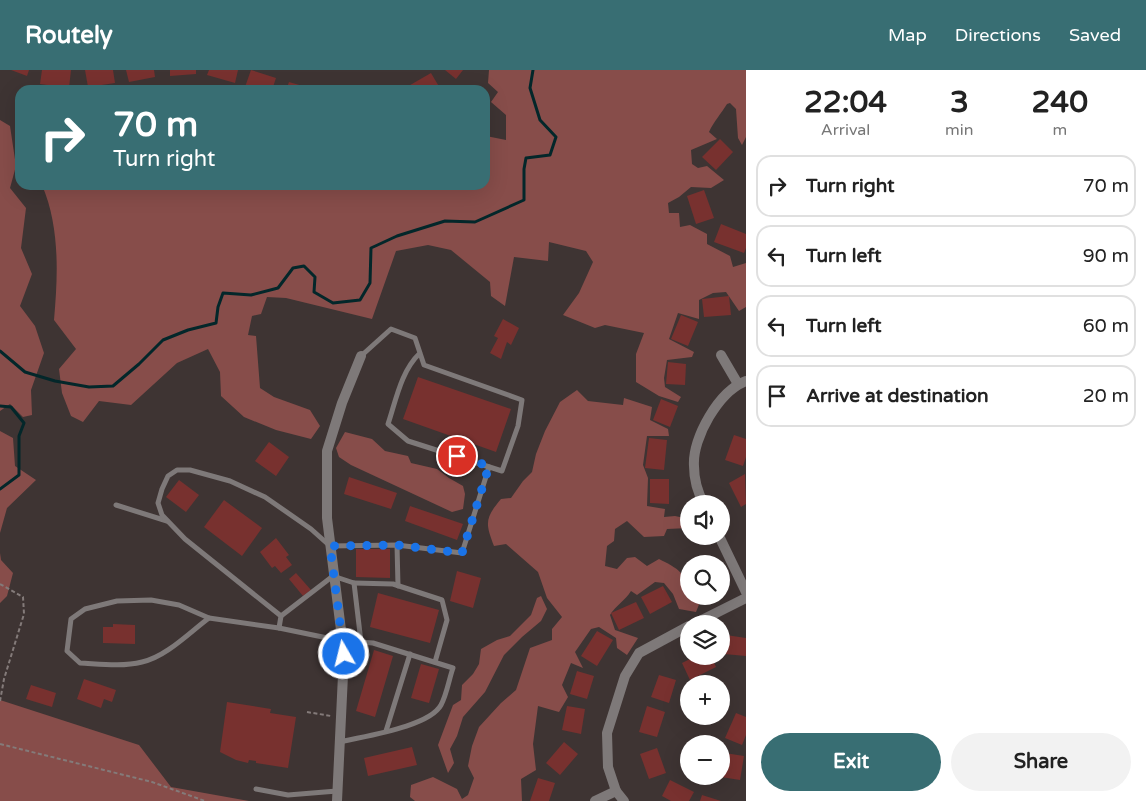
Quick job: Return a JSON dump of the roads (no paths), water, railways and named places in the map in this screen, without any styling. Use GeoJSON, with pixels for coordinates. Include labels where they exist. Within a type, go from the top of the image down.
{"type":"FeatureCollection","features":[{"type":"Feature","properties":{"kind":"street"},"geometry":{"type":"LineString","coordinates":[[700,495],[694,466],[695,451],[705,422],[721,401],[742,383],[721,355]]}},
{"type":"Feature","properties":{"kind":"street"},"geometry":{"type":"LineString","coordinates":[[338,796],[344,654],[327,518],[327,451],[342,403],[361,356]]}},
{"type":"Feature","properties":{"kind":"street"},"geometry":{"type":"LineString","coordinates":[[723,545],[746,592]]}},
{"type":"Feature","properties":{"kind":"street"},"geometry":{"type":"LineString","coordinates":[[712,615],[746,598]]}},
{"type":"Feature","properties":{"kind":"street"},"geometry":{"type":"LineString","coordinates":[[624,801],[616,791],[608,766],[607,733],[625,676],[638,654],[680,631]]}},
{"type":"Feature","properties":{"kind":"street"},"geometry":{"type":"LineString","coordinates":[[595,801],[616,791]]}},
{"type":"Feature","properties":{"kind":"lane"},"geometry":{"type":"LineString","coordinates":[[361,356],[391,329],[415,338],[424,365],[522,400],[518,426],[502,471],[408,441],[388,424],[402,382],[412,362],[420,354]]}},
{"type":"Feature","properties":{"kind":"lane"},"geometry":{"type":"LineString","coordinates":[[281,616],[185,538],[162,515],[158,503],[168,476],[177,470],[190,470],[230,481],[265,497],[311,529],[330,546],[397,545],[462,553],[489,466]]}},
{"type":"Feature","properties":{"kind":"lane"},"geometry":{"type":"LineString","coordinates":[[116,505],[167,521]]}},
{"type":"Feature","properties":{"kind":"lane"},"geometry":{"type":"LineString","coordinates":[[397,545],[398,586]]}},
{"type":"Feature","properties":{"kind":"lane"},"geometry":{"type":"LineString","coordinates":[[279,628],[281,616],[333,576],[354,583],[393,584],[442,600],[448,620],[435,662]]}},
{"type":"Feature","properties":{"kind":"lane"},"geometry":{"type":"LineString","coordinates":[[354,583],[361,642]]}},
{"type":"Feature","properties":{"kind":"lane"},"geometry":{"type":"LineString","coordinates":[[209,618],[161,655],[143,662],[127,664],[80,663],[67,652],[70,619],[84,609],[117,601],[151,600],[179,605],[209,618],[279,628],[342,641],[372,643],[453,668],[441,706],[415,724],[340,742]]}},
{"type":"Feature","properties":{"kind":"lane"},"geometry":{"type":"LineString","coordinates":[[386,731],[410,654]]}},
{"type":"Feature","properties":{"kind":"lane"},"geometry":{"type":"LineString","coordinates":[[256,789],[288,795],[338,796]]}},
{"type":"Feature","properties":{"kind":"waterway"},"geometry":{"type":"LineString","coordinates":[[0,351],[25,372],[55,381],[89,387],[113,386],[163,340],[188,330],[216,323],[218,307],[223,293],[251,295],[278,288],[293,268],[304,266],[315,277],[314,292],[333,303],[360,300],[370,283],[371,248],[397,236],[445,221],[475,222],[524,200],[526,158],[550,155],[556,137],[540,120],[530,88],[533,70]]}},
{"type":"Feature","properties":{"kind":"waterway"},"geometry":{"type":"LineString","coordinates":[[0,406],[11,407],[24,423],[19,436],[19,475],[0,489]]}}]}
